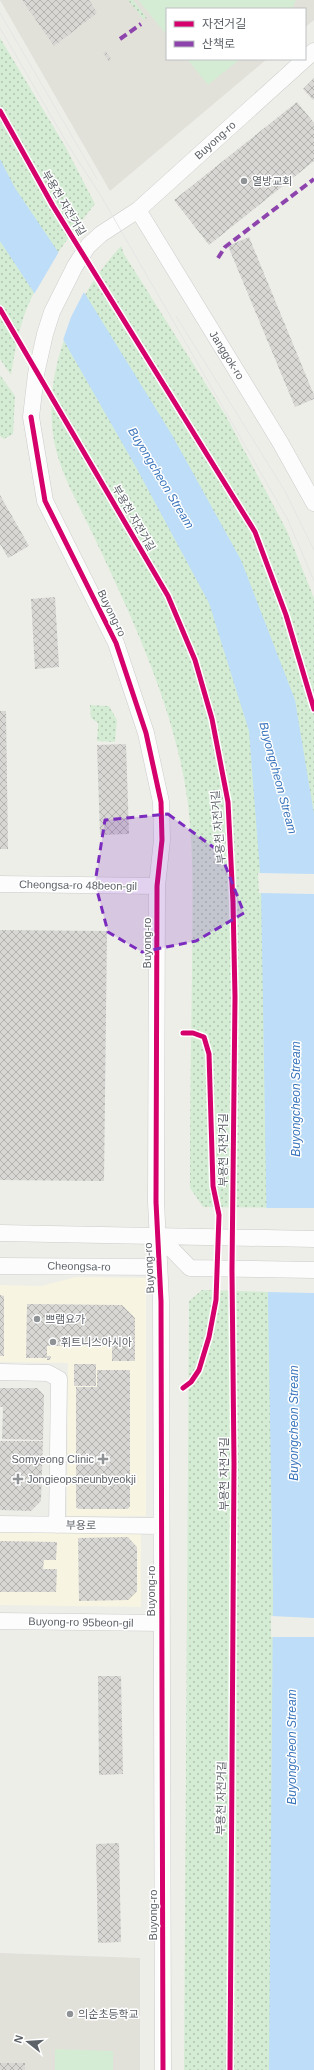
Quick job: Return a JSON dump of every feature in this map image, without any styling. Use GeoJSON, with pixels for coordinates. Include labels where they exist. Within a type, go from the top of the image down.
{"type":"FeatureCollection","features":[{"type":"Feature","properties":{"kind":"street","name":"Buyong-ro"},"geometry":{"type":"LineString","coordinates":[[306,58],[314,51]]}},
{"type":"Feature","properties":{"kind":"street","name":"Buyong-ro"},"geometry":{"type":"LineString","coordinates":[[163,2070],[162,1623],[159,1267],[156,1202],[157,886],[162,840],[161,802],[146,733],[116,643],[45,501],[31,417],[40,350],[52,312],[75,266],[88,246],[138,210],[304,60]]}},
{"type":"Feature","properties":{"kind":"street","name":"Janggok-ro"},"geometry":{"type":"LineString","coordinates":[[138,210],[280,442],[314,503]]}},
{"type":"Feature","properties":{"kind":"street","name":"Cheongsa-ro 48beon-gil"},"geometry":{"type":"LineString","coordinates":[[0,884],[157,886]]}},
{"type":"Feature","properties":{"kind":"street"},"geometry":{"type":"LineString","coordinates":[[0,1233],[314,1239]]}},
{"type":"Feature","properties":{"kind":"street"},"geometry":{"type":"LineString","coordinates":[[158,1235],[190,1268],[314,1270]]}},
{"type":"Feature","properties":{"kind":"street","name":"Cheongsa-ro"},"geometry":{"type":"LineString","coordinates":[[0,1266],[159,1267]]}},
{"type":"Feature","properties":{"kind":"street"},"geometry":{"type":"LineString","coordinates":[[0,1372],[48,1373],[59,1379],[58,1525]]}},
{"type":"Feature","properties":{"kind":"street","name":"부용로"},"geometry":{"type":"LineString","coordinates":[[0,1524],[161,1526]]}},
{"type":"Feature","properties":{"kind":"street","name":"Buyong-ro 95beon-gil"},"geometry":{"type":"LineString","coordinates":[[0,1621],[162,1623]]}},
{"type":"Feature","properties":{"kind":"highlighted area"},"geometry":{"type":"Polygon","coordinates":[[[168,814],[220,852],[244,913],[196,941],[142,952],[108,932],[95,883],[105,820],[168,814]]]}},
{"type":"Feature","properties":{"kind":"shaded area"},"geometry":{"type":"Polygon","coordinates":[[[0,0],[314,0],[314,20],[306,26],[306,8],[166,8],[166,60],[266,60],[110,191],[0,0]]]}},
{"type":"Feature","properties":{"kind":"shaded area"},"geometry":{"type":"Polygon","coordinates":[[[76,1277],[146,1278],[146,1516],[67,1516],[68,1363],[0,1362],[0,1285],[41,1286],[76,1277]]]}},
{"type":"Feature","properties":{"kind":"shaded area"},"geometry":{"type":"Polygon","coordinates":[[[0,1531],[141,1534],[141,1607],[0,1605],[0,1531]]]}},
{"type":"Feature","properties":{"kind":"shaded area","name":"의순초등학교"},"geometry":{"type":"Polygon","coordinates":[[[0,1953],[140,1958],[140,2070],[0,2070],[0,1953]]]}},
{"type":"Feature","properties":{"kind":"green space"},"geometry":{"type":"Polygon","coordinates":[[[128,0],[133,0],[147,18],[143,19],[128,0]]]}},
{"type":"Feature","properties":{"kind":"green space"},"geometry":{"type":"Polygon","coordinates":[[[138,0],[296,0],[292,8],[166,8],[166,34],[138,0]]]}},
{"type":"Feature","properties":{"kind":"green space"},"geometry":{"type":"Polygon","coordinates":[[[0,38],[65,146],[95,204],[76,227],[35,290],[20,330],[11,375],[0,359],[0,38]]]}},
{"type":"Feature","properties":{"kind":"green space"},"geometry":{"type":"Polygon","coordinates":[[[188,60],[239,60],[208,85],[188,60]]]}},
{"type":"Feature","properties":{"kind":"green space"},"geometry":{"type":"Polygon","coordinates":[[[121,246],[124,254],[226,416],[287,531],[314,598],[314,1208],[203,1207],[190,1188],[192,883],[190,818],[187,797],[173,731],[163,698],[138,634],[66,480],[54,441],[52,415],[53,388],[65,336],[89,288],[104,266],[121,246]]]}},
{"type":"Feature","properties":{"kind":"green space"},"geometry":{"type":"Polygon","coordinates":[[[0,375],[15,396],[13,434],[4,439],[0,436],[0,375]]]}},
{"type":"Feature","properties":{"kind":"green space"},"geometry":{"type":"Polygon","coordinates":[[[90,705],[109,706],[117,720],[115,742],[97,741],[98,723],[91,718],[90,705]]]}},
{"type":"Feature","properties":{"kind":"green space"},"geometry":{"type":"Polygon","coordinates":[[[202,1290],[314,1293],[314,2070],[184,2070],[189,1301],[202,1290]]]}},
{"type":"Feature","properties":{"kind":"green space"},"geometry":{"type":"Polygon","coordinates":[[[55,2049],[113,2051],[113,2070],[55,2070],[55,2049]]]}},
{"type":"Feature","properties":{"kind":"water","name":"Buyongcheon Stream"},"geometry":{"type":"Polygon","coordinates":[[[0,159],[15,188],[71,271],[172,435],[241,560],[295,700],[314,814],[314,2070],[269,2070],[273,1596],[261,885],[249,731],[209,603],[137,469],[52,320],[0,241],[0,159]]]}},
{"type":"Feature","properties":{"kind":"pier"},"geometry":{"type":"Polygon","coordinates":[[[60,250],[85,290],[71,317],[62,343],[33,296],[60,250]]]}},
{"type":"Feature","properties":{"kind":"pier"},"geometry":{"type":"Polygon","coordinates":[[[258,873],[314,874],[314,894],[259,893],[258,873]]]}},
{"type":"Feature","properties":{"kind":"pier"},"geometry":{"type":"Polygon","coordinates":[[[264,1208],[314,1208],[314,1293],[266,1292],[264,1208]]]}},
{"type":"Feature","properties":{"kind":"pier"},"geometry":{"type":"Polygon","coordinates":[[[271,1616],[314,1618],[314,1637],[271,1637],[271,1616]]]}},
{"type":"Feature","properties":{"kind":"building"},"geometry":{"type":"Polygon","coordinates":[[[22,0],[89,0],[97,13],[54,46],[22,0]]]}},
{"type":"Feature","properties":{"kind":"building"},"geometry":{"type":"Polygon","coordinates":[[[106,51],[111,59],[109,61],[103,53],[106,51]]]}},
{"type":"Feature","properties":{"kind":"building"},"geometry":{"type":"Polygon","coordinates":[[[314,78],[314,99],[313,100],[303,89],[314,78]]]}},
{"type":"Feature","properties":{"kind":"building","name":"열방교회"},"geometry":{"type":"Polygon","coordinates":[[[297,102],[314,123],[314,161],[209,245],[174,200],[297,102]]]}},
{"type":"Feature","properties":{"kind":"building"},"geometry":{"type":"Polygon","coordinates":[[[249,237],[314,395],[314,399],[295,407],[228,246],[249,237]]]}},
{"type":"Feature","properties":{"kind":"building"},"geometry":{"type":"Polygon","coordinates":[[[0,495],[29,546],[8,558],[0,544],[0,495]]]}},
{"type":"Feature","properties":{"kind":"building"},"geometry":{"type":"Polygon","coordinates":[[[55,597],[59,667],[35,669],[31,599],[55,597]]]}},
{"type":"Feature","properties":{"kind":"building"},"geometry":{"type":"Polygon","coordinates":[[[0,711],[6,711],[8,849],[0,849],[0,711]]]}},
{"type":"Feature","properties":{"kind":"building"},"geometry":{"type":"Polygon","coordinates":[[[126,744],[129,834],[100,835],[97,745],[126,744]]]}},
{"type":"Feature","properties":{"kind":"building"},"geometry":{"type":"Polygon","coordinates":[[[0,930],[107,931],[104,1181],[0,1180],[0,930]]]}},
{"type":"Feature","properties":{"kind":"building"},"geometry":{"type":"Polygon","coordinates":[[[0,1295],[4,1296],[4,1356],[0,1356],[0,1295]]]}},
{"type":"Feature","properties":{"kind":"building"},"geometry":{"type":"Polygon","coordinates":[[[27,1304],[122,1305],[135,1318],[135,1361],[112,1361],[112,1346],[47,1346],[47,1356],[51,1356],[50,1360],[47,1360],[47,1358],[26,1358],[27,1304]]]}},
{"type":"Feature","properties":{"kind":"building"},"geometry":{"type":"Polygon","coordinates":[[[74,1364],[96,1364],[96,1386],[74,1386],[74,1364]]]}},
{"type":"Feature","properties":{"kind":"building"},"geometry":{"type":"Polygon","coordinates":[[[97,1370],[130,1370],[130,1507],[127,1509],[78,1509],[76,1507],[76,1387],[97,1387],[97,1370]]]}},
{"type":"Feature","properties":{"kind":"building"},"geometry":{"type":"Polygon","coordinates":[[[0,1388],[37,1388],[44,1395],[43,1440],[2,1439],[3,1407],[0,1407],[0,1388]]]}},
{"type":"Feature","properties":{"kind":"building"},"geometry":{"type":"Polygon","coordinates":[[[0,1441],[43,1441],[41,1501],[31,1511],[0,1510],[0,1441]]]}},
{"type":"Feature","properties":{"kind":"building"},"geometry":{"type":"Polygon","coordinates":[[[128,1537],[137,1547],[137,1591],[128,1600],[79,1601],[78,1538],[128,1537]]]}},
{"type":"Feature","properties":{"kind":"building"},"geometry":{"type":"Polygon","coordinates":[[[0,1541],[57,1542],[56,1560],[44,1560],[43,1569],[57,1569],[56,1592],[0,1592],[0,1541]]]}},
{"type":"Feature","properties":{"kind":"building"},"geometry":{"type":"Polygon","coordinates":[[[98,1676],[121,1676],[123,1774],[99,1775],[98,1676]]]}},
{"type":"Feature","properties":{"kind":"building"},"geometry":{"type":"Polygon","coordinates":[[[119,1843],[121,1942],[98,1943],[96,1844],[119,1843]]]}},
{"type":"Feature","properties":{"kind":"building"},"geometry":{"type":"Polygon","coordinates":[[[0,2063],[25,2063],[25,2070],[0,2070],[0,2063]]]}},
{"type":"Feature","properties":{"kind":"tram line"},"geometry":{"type":"LineString","coordinates":[[0,13],[97,179]]}},
{"type":"Feature","properties":{"kind":"tram line"},"geometry":{"type":"LineString","coordinates":[[0,28],[68,145],[101,196],[288,520],[314,581]]}},
{"type":"Feature","properties":{"kind":"tram line"},"geometry":{"type":"LineString","coordinates":[[176,316],[285,491],[314,550]]}},
{"type":"Feature","properties":{"kind":"marked path"},"geometry":{"type":"LineString","coordinates":[[120,39],[141,24]]}},
{"type":"Feature","properties":{"kind":"marked path"},"geometry":{"type":"LineString","coordinates":[[218,258],[225,247],[314,179]]}},
{"type":"Feature","properties":{"kind":"cycle path","name":"부용천 자전거길"},"geometry":{"type":"LineString","coordinates":[[0,111],[53,206],[255,532],[286,615],[314,709]]}},
{"type":"Feature","properties":{"kind":"cycle path","name":"부용천 자전거길"},"geometry":{"type":"LineString","coordinates":[[0,309],[168,596],[195,660],[212,719],[228,802],[233,902],[235,997],[232,1270],[234,1464],[230,2070]]}},
{"type":"Feature","properties":{"kind":"cycle path"},"geometry":{"type":"LineString","coordinates":[[31,417],[45,501],[116,643],[146,733],[161,802],[162,840],[157,886],[156,1202],[161,1301],[163,2070]]}},
{"type":"Feature","properties":{"kind":"cycle path","name":"부용천 자전거길"},"geometry":{"type":"LineString","coordinates":[[183,1033],[193,1033],[204,1037],[209,1054],[213,1186],[219,1215],[216,1300],[209,1337],[199,1370],[191,1382],[183,1388]]}},
{"type":"Feature","properties":{"kind":"place","name":"열방교회"},"geometry":{"type":"Point","coordinates":[244,181]}},
{"type":"Feature","properties":{"kind":"place","name":"쁘램요가"},"geometry":{"type":"Point","coordinates":[37,1319]}},
{"type":"Feature","properties":{"kind":"place","name":"휘트니스아시아"},"geometry":{"type":"Point","coordinates":[53,1342]}},
{"type":"Feature","properties":{"kind":"place","name":"Somyeong Clinic"},"geometry":{"type":"Point","coordinates":[103,1459]}},
{"type":"Feature","properties":{"kind":"place","name":"Jongieopsneunbyeokji"},"geometry":{"type":"Point","coordinates":[18,1479]}},
{"type":"Feature","properties":{"kind":"place","name":"의순초등학교"},"geometry":{"type":"Point","coordinates":[70,2014]}}]}
